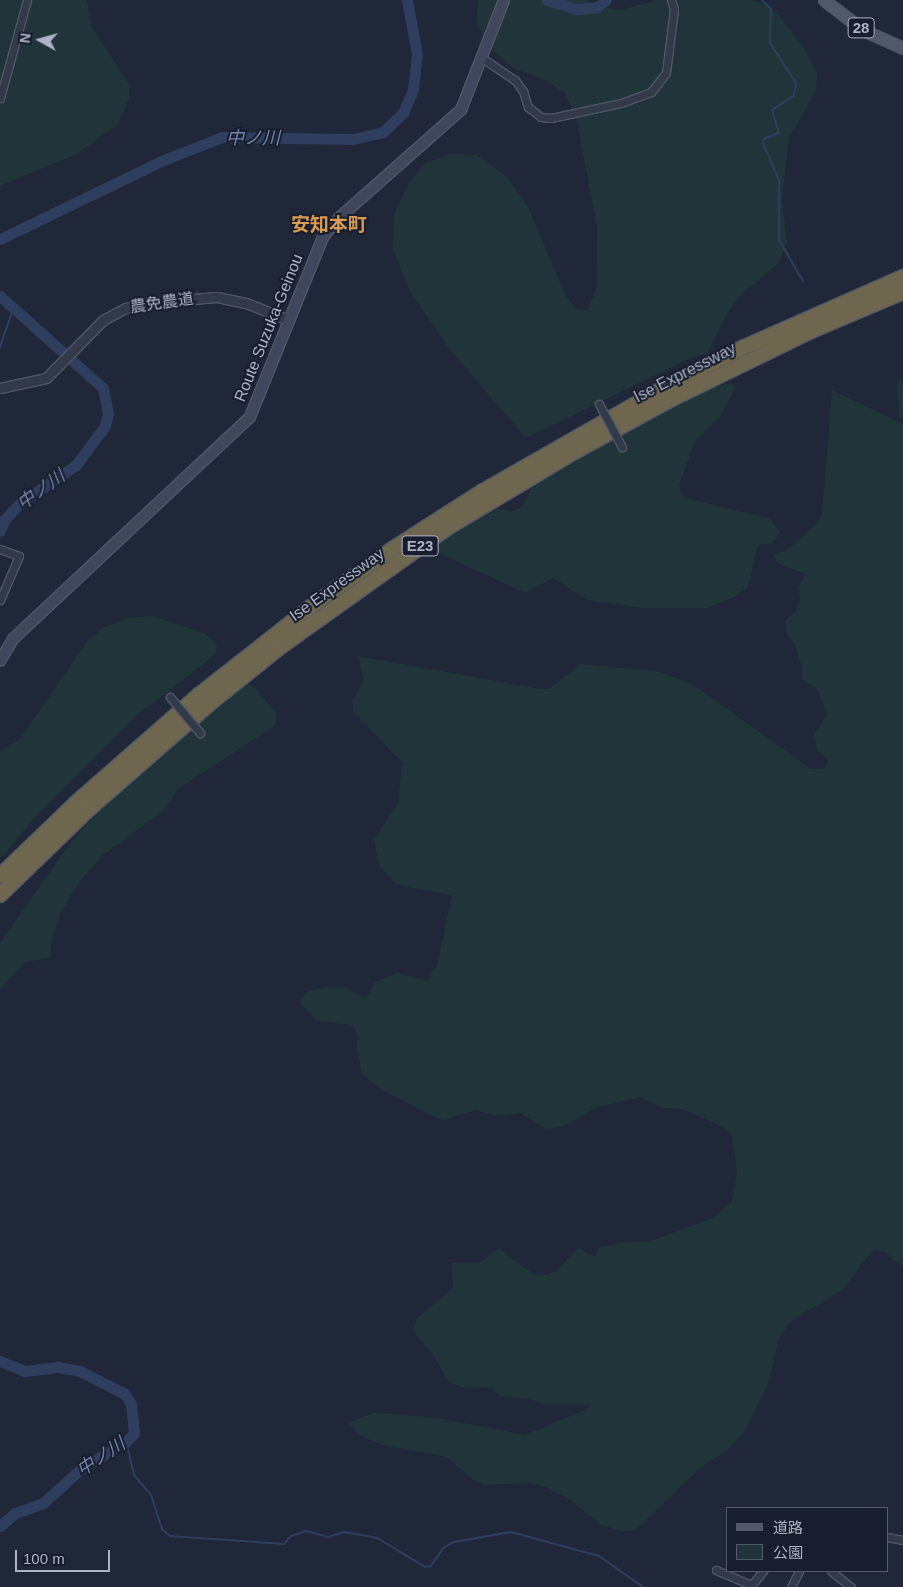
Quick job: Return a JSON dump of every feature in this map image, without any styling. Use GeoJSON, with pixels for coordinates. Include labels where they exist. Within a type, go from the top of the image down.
{"type":"FeatureCollection","features":[{"type":"Feature","properties":{"kind":"highway","name":"Ise Expressway"},"geometry":{"type":"LineString","coordinates":[[0,876],[77,802],[199,695],[316,603],[391,550],[491,486],[660,390],[805,319],[903,277]]}},
{"type":"Feature","properties":{"kind":"highway","name":"Ise Expressway"},"geometry":{"type":"LineString","coordinates":[[0,895],[90,808],[215,699],[297,635],[444,530],[576,451],[670,400],[812,331],[903,292]]}},
{"type":"Feature","properties":{"kind":"main road","name":"Route Suzuka-Geinou"},"geometry":{"type":"LineString","coordinates":[[0,661],[14,639],[250,418],[323,237],[340,217],[455,116],[470,92],[504,0]]}},
{"type":"Feature","properties":{"kind":"main road","name":"28"},"geometry":{"type":"LineString","coordinates":[[824,0],[863,30],[903,48]]}},
{"type":"Feature","properties":{"kind":"street"},"geometry":{"type":"LineString","coordinates":[[0,98],[27,0]]}},
{"type":"Feature","properties":{"kind":"street"},"geometry":{"type":"LineString","coordinates":[[482,58],[515,80],[524,91],[528,108],[541,117],[551,118],[621,104],[651,92],[666,72],[674,9],[671,0]]}},
{"type":"Feature","properties":{"kind":"street","name":"農免農道"},"geometry":{"type":"LineString","coordinates":[[0,388],[37,382],[61,365],[79,343],[113,313],[145,303],[217,297],[246,304],[289,320]]}},
{"type":"Feature","properties":{"kind":"street"},"geometry":{"type":"LineString","coordinates":[[599,404],[622,447]]}},
{"type":"Feature","properties":{"kind":"street"},"geometry":{"type":"LineString","coordinates":[[0,549],[19,556],[0,600]]}},
{"type":"Feature","properties":{"kind":"street"},"geometry":{"type":"LineString","coordinates":[[170,697],[200,733]]}},
{"type":"Feature","properties":{"kind":"street"},"geometry":{"type":"LineString","coordinates":[[888,1537],[903,1540]]}},
{"type":"Feature","properties":{"kind":"street"},"geometry":{"type":"LineString","coordinates":[[716,1570],[751,1586],[762,1572]]}},
{"type":"Feature","properties":{"kind":"street"},"geometry":{"type":"LineString","coordinates":[[791,1587],[799,1572]]}},
{"type":"Feature","properties":{"kind":"street"},"geometry":{"type":"LineString","coordinates":[[832,1572],[851,1587]]}},
{"type":"Feature","properties":{"kind":"green space"},"geometry":{"type":"Polygon","coordinates":[[[0,0],[87,0],[91,26],[130,85],[129,99],[118,124],[77,154],[0,186],[0,0]]]}},
{"type":"Feature","properties":{"kind":"green space"},"geometry":{"type":"Polygon","coordinates":[[[478,0],[585,0],[604,8],[621,10],[657,0],[750,0],[762,3],[779,16],[800,42],[817,72],[816,91],[789,138],[782,200],[787,241],[779,263],[740,296],[726,315],[707,354],[695,356],[526,438],[451,351],[410,291],[393,250],[394,215],[408,184],[426,163],[451,154],[477,155],[506,176],[528,207],[565,294],[576,309],[587,311],[596,290],[597,227],[576,117],[565,93],[545,80],[513,68],[489,48],[476,22],[478,0]]]}},
{"type":"Feature","properties":{"kind":"green space"},"geometry":{"type":"Polygon","coordinates":[[[897,379],[903,382],[903,420],[899,418],[897,379]]]}},
{"type":"Feature","properties":{"kind":"green space"},"geometry":{"type":"Polygon","coordinates":[[[731,383],[736,387],[721,416],[695,442],[679,485],[684,498],[769,518],[780,532],[773,543],[758,545],[748,587],[735,597],[707,608],[643,608],[587,600],[553,578],[525,593],[428,548],[497,509],[514,511],[522,507],[535,482],[612,437],[714,387],[731,383]]]}},
{"type":"Feature","properties":{"kind":"green space"},"geometry":{"type":"Polygon","coordinates":[[[832,390],[903,424],[903,1268],[885,1252],[874,1249],[842,1290],[791,1321],[779,1337],[769,1382],[745,1431],[725,1452],[700,1468],[636,1530],[622,1531],[601,1525],[569,1499],[545,1487],[531,1483],[484,1485],[473,1480],[447,1457],[383,1445],[363,1437],[347,1423],[373,1413],[394,1414],[438,1418],[525,1435],[587,1409],[591,1405],[545,1405],[530,1399],[501,1397],[491,1388],[462,1387],[449,1382],[434,1356],[414,1330],[417,1318],[453,1288],[451,1263],[479,1263],[499,1248],[533,1274],[548,1275],[556,1271],[579,1247],[587,1254],[595,1256],[598,1248],[625,1242],[651,1241],[712,1218],[732,1202],[737,1172],[732,1135],[725,1128],[683,1109],[662,1108],[640,1097],[597,1107],[567,1125],[546,1129],[520,1113],[494,1116],[476,1110],[443,1120],[435,1117],[382,1090],[362,1074],[356,1042],[359,1037],[353,1025],[317,1021],[300,1003],[307,992],[328,987],[345,987],[366,998],[375,982],[397,973],[428,981],[430,973],[437,966],[452,895],[397,885],[379,866],[374,840],[398,803],[402,762],[353,712],[353,699],[362,686],[363,677],[358,656],[540,689],[549,689],[580,664],[656,671],[692,684],[811,769],[824,769],[829,760],[817,750],[814,734],[827,714],[817,689],[802,679],[802,667],[795,645],[786,633],[785,620],[796,612],[800,598],[798,587],[805,574],[777,563],[774,555],[787,550],[818,522],[822,512],[832,390]]]}},
{"type":"Feature","properties":{"kind":"green space"},"geometry":{"type":"Polygon","coordinates":[[[153,616],[204,633],[217,644],[216,654],[134,718],[37,815],[0,859],[0,752],[20,739],[85,644],[102,628],[127,618],[153,616]]]}},
{"type":"Feature","properties":{"kind":"green space"},"geometry":{"type":"Polygon","coordinates":[[[245,683],[254,686],[276,713],[276,725],[178,789],[164,810],[102,856],[78,884],[61,912],[52,940],[50,958],[25,962],[0,990],[0,943],[71,842],[114,794],[245,683]]]}},
{"type":"Feature","properties":{"kind":"waterway","name":"中ノ川"},"geometry":{"type":"LineString","coordinates":[[0,239],[161,161],[222,137],[353,139],[383,132],[403,113],[413,90],[417,54],[407,0]]}},
{"type":"Feature","properties":{"kind":"waterway","name":"中ノ川"},"geometry":{"type":"LineString","coordinates":[[547,0],[576,9],[597,7],[606,0]]}},
{"type":"Feature","properties":{"kind":"waterway"},"geometry":{"type":"LineString","coordinates":[[762,0],[771,9],[770,43],[796,83],[794,96],[772,110],[779,133],[765,138],[763,143],[779,180],[779,240],[803,281]]}},
{"type":"Feature","properties":{"kind":"waterway","name":"中ノ川"},"geometry":{"type":"LineString","coordinates":[[0,296],[103,388],[108,413],[105,426],[76,465],[20,503],[5,519],[0,531]]}},
{"type":"Feature","properties":{"kind":"waterway"},"geometry":{"type":"LineString","coordinates":[[0,347],[13,309]]}},
{"type":"Feature","properties":{"kind":"waterway","name":"中ノ川"},"geometry":{"type":"LineString","coordinates":[[0,1361],[25,1371],[58,1367],[80,1371],[125,1394],[131,1404],[134,1433],[126,1442],[83,1467],[43,1503],[15,1513],[0,1526]]}},
{"type":"Feature","properties":{"kind":"waterway"},"geometry":{"type":"LineString","coordinates":[[126,1442],[134,1475],[151,1495],[162,1529],[170,1536],[284,1544],[291,1536],[306,1531],[328,1537],[344,1532],[377,1538],[425,1567],[431,1566],[443,1548],[454,1542],[511,1532],[599,1556],[643,1587]]}},
{"type":"Feature","properties":{"kind":"district","name":"安知本町"},"geometry":{"type":"Point","coordinates":[329,225]}}]}
